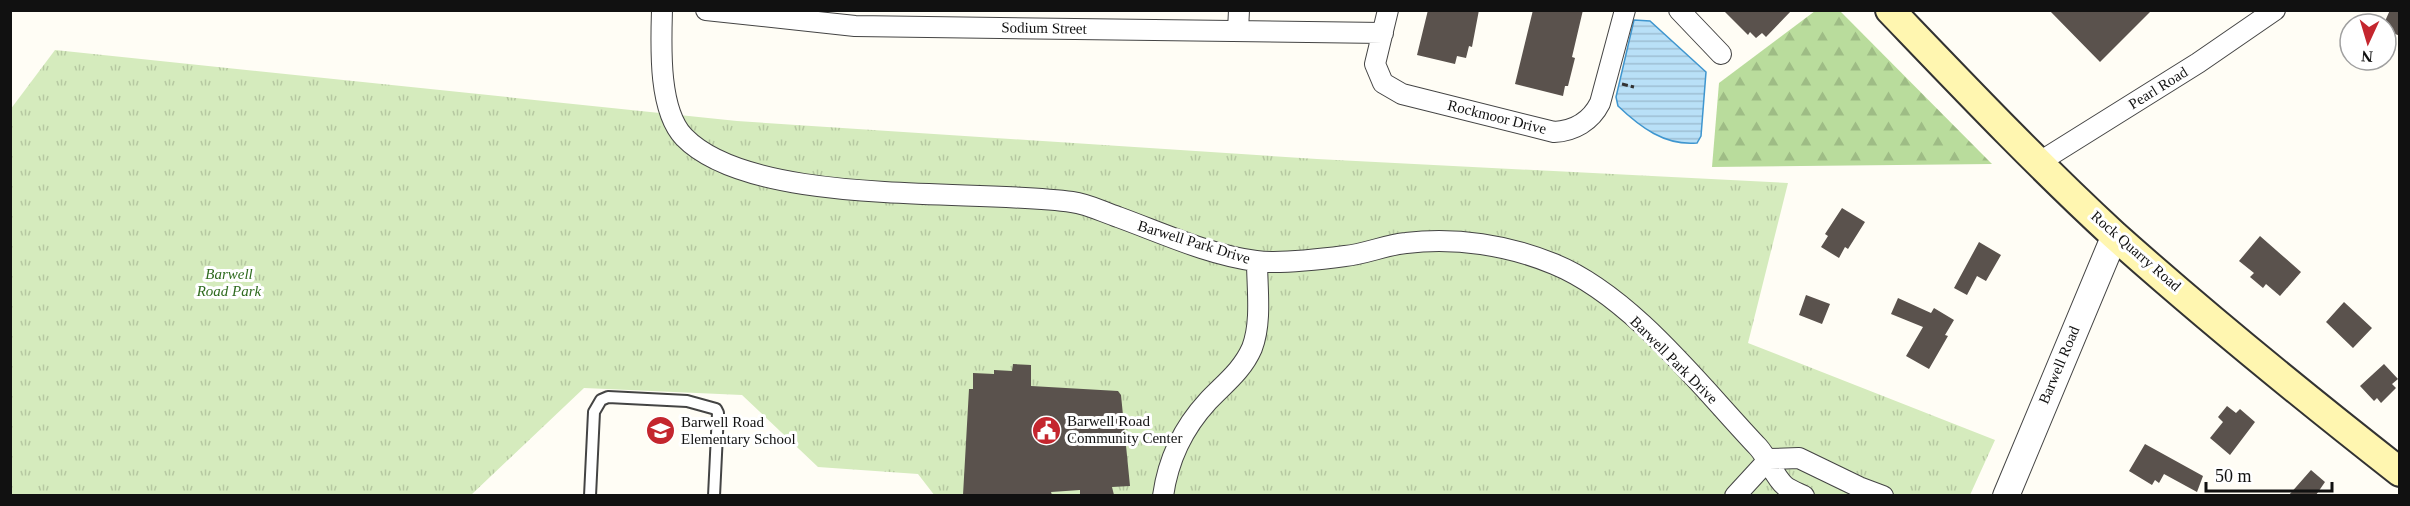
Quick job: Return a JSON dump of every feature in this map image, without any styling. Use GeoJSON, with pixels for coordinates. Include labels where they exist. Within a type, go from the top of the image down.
{"type":"FeatureCollection","features":[{"type":"Feature","properties":{"kind":"main road","name":"Rock Quarry Road"},"geometry":{"type":"LineString","coordinates":[[1890,10],[1912,23],[2038,163],[2115,235],[2305,398],[2400,472]]}},
{"type":"Feature","properties":{"kind":"street","name":"Barwell Park Drive"},"geometry":{"type":"LineString","coordinates":[[662,10],[661,40],[666,100],[683,135],[716,160],[747,173],[834,188],[1036,198],[1078,203],[1195,245],[1257,261],[1346,256],[1406,243],[1461,241],[1514,249],[1557,265],[1591,285],[1645,327],[1769,459],[1784,486],[1804,495]]}},
{"type":"Feature","properties":{"kind":"street","name":"Sodium Street"},"geometry":{"type":"LineString","coordinates":[[706,10],[805,16],[855,26],[1032,19],[1238,31],[1383,33]]}},
{"type":"Feature","properties":{"kind":"street"},"geometry":{"type":"LineString","coordinates":[[1238,31],[1239,10]]}},
{"type":"Feature","properties":{"kind":"street"},"geometry":{"type":"LineString","coordinates":[[1383,33],[1389,10]]}},
{"type":"Feature","properties":{"kind":"street","name":"Rockmoor Drive"},"geometry":{"type":"LineString","coordinates":[[1383,33],[1375,64],[1383,83],[1402,93],[1554,132],[1569,131],[1594,115],[1600,103],[1625,10]]}},
{"type":"Feature","properties":{"kind":"street"},"geometry":{"type":"LineString","coordinates":[[1679,10],[1721,54]]}},
{"type":"Feature","properties":{"kind":"street","name":"Pearl Road"},"geometry":{"type":"LineString","coordinates":[[2038,163],[2198,63],[2275,10]]}},
{"type":"Feature","properties":{"kind":"street","name":"Barwell Road"},"geometry":{"type":"LineString","coordinates":[[2006,495],[2115,235]]}},
{"type":"Feature","properties":{"kind":"street"},"geometry":{"type":"LineString","coordinates":[[1163,495],[1171,462],[1185,431],[1208,402],[1234,377],[1252,347],[1258,315],[1257,261]]}},
{"type":"Feature","properties":{"kind":"street"},"geometry":{"type":"LineString","coordinates":[[1735,495],[1769,459],[1798,458],[1859,487],[1883,495]]}},
{"type":"Feature","properties":{"kind":"lane"},"geometry":{"type":"LineString","coordinates":[[590,495],[594,412],[602,400],[608,397],[687,402],[716,409],[718,413],[714,495]]}},
{"type":"Feature","properties":{"kind":"green space"},"geometry":{"type":"Polygon","coordinates":[[[1815,11],[1840,11],[1992,164],[1712,167],[1719,83],[1815,11]]]}},
{"type":"Feature","properties":{"kind":"green space","name":"Barwell Road Park"},"geometry":{"type":"Polygon","coordinates":[[[55,50],[737,121],[1317,159],[1788,183],[1748,343],[1995,440],[1970,495],[935,496],[918,474],[818,467],[742,395],[584,388],[471,495],[11,495],[10,110],[55,50]]]}},
{"type":"Feature","properties":{"kind":"water"},"geometry":{"type":"Polygon","coordinates":[[[1634,20],[1650,21],[1706,72],[1701,136],[1697,143],[1664,138],[1644,128],[1618,106],[1616,97],[1634,20]]]}},
{"type":"Feature","properties":{"kind":"building"},"geometry":{"type":"Polygon","coordinates":[[[1428,10],[1479,10],[1472,47],[1469,46],[1466,58],[1457,56],[1455,64],[1417,55],[1428,10]]]}},
{"type":"Feature","properties":{"kind":"building"},"geometry":{"type":"Polygon","coordinates":[[[1533,10],[1583,10],[1572,57],[1575,58],[1563,96],[1515,84],[1533,10]]]}},
{"type":"Feature","properties":{"kind":"building"},"geometry":{"type":"Polygon","coordinates":[[[1723,10],[1792,10],[1766,37],[1762,33],[1756,38],[1750,32],[1748,35],[1723,10]]]}},
{"type":"Feature","properties":{"kind":"building"},"geometry":{"type":"Polygon","coordinates":[[[2049,10],[2152,10],[2100,62],[2049,10]]]}},
{"type":"Feature","properties":{"kind":"building"},"geometry":{"type":"Polygon","coordinates":[[[2390,10],[2400,10],[2400,36],[2398,35],[2398,12],[2389,12],[2390,10]]]}},
{"type":"Feature","properties":{"kind":"building"},"geometry":{"type":"Polygon","coordinates":[[[1842,208],[1865,222],[1848,249],[1845,247],[1839,258],[1821,247],[1828,236],[1825,234],[1842,208]]]}},
{"type":"Feature","properties":{"kind":"building"},"geometry":{"type":"Polygon","coordinates":[[[2260,236],[2301,272],[2280,296],[2266,284],[2263,288],[2250,277],[2254,273],[2239,261],[2260,236]]]}},
{"type":"Feature","properties":{"kind":"building"},"geometry":{"type":"Polygon","coordinates":[[[1979,242],[2001,255],[1986,281],[1977,276],[1967,295],[1954,288],[1979,242]]]}},
{"type":"Feature","properties":{"kind":"building"},"geometry":{"type":"Polygon","coordinates":[[[1806,295],[1830,304],[1822,324],[1799,315],[1806,295]]]}},
{"type":"Feature","properties":{"kind":"building"},"geometry":{"type":"Polygon","coordinates":[[[1898,298],[1931,313],[1934,308],[1954,320],[1945,335],[1948,336],[1929,369],[1906,356],[1923,327],[1891,314],[1898,298]]]}},
{"type":"Feature","properties":{"kind":"building"},"geometry":{"type":"Polygon","coordinates":[[[2344,302],[2372,328],[2353,348],[2326,322],[2344,302]]]}},
{"type":"Feature","properties":{"kind":"building","name":"Barwell Road Community Center"},"geometry":{"type":"Polygon","coordinates":[[[1013,364],[1031,365],[1031,386],[1118,391],[1121,395],[1130,486],[1112,487],[1114,495],[1080,495],[1080,490],[1051,492],[1052,495],[963,495],[969,389],[973,389],[973,373],[994,374],[994,370],[1012,371],[1013,364]]]}},
{"type":"Feature","properties":{"kind":"building"},"geometry":{"type":"Polygon","coordinates":[[[2384,364],[2398,379],[2392,384],[2396,388],[2381,403],[2377,398],[2374,401],[2360,386],[2384,364]]]}},
{"type":"Feature","properties":{"kind":"building"},"geometry":{"type":"Polygon","coordinates":[[[2227,406],[2236,413],[2240,409],[2255,422],[2230,455],[2210,438],[2223,422],[2218,417],[2227,406]]]}},
{"type":"Feature","properties":{"kind":"building"},"geometry":{"type":"Polygon","coordinates":[[[2145,444],[2203,476],[2197,492],[2164,474],[2159,483],[2155,480],[2152,485],[2129,471],[2145,444]]]}},
{"type":"Feature","properties":{"kind":"building"},"geometry":{"type":"Polygon","coordinates":[[[2311,470],[2325,482],[2316,495],[2289,495],[2311,470]]]}},
{"type":"Feature","properties":{"kind":"place","name":"Barwell Road Community Center"},"geometry":{"type":"Point","coordinates":[1046,430]}},
{"type":"Feature","properties":{"kind":"place","name":"Barwell Road Elementary School"},"geometry":{"type":"Point","coordinates":[660,431]}}]}
